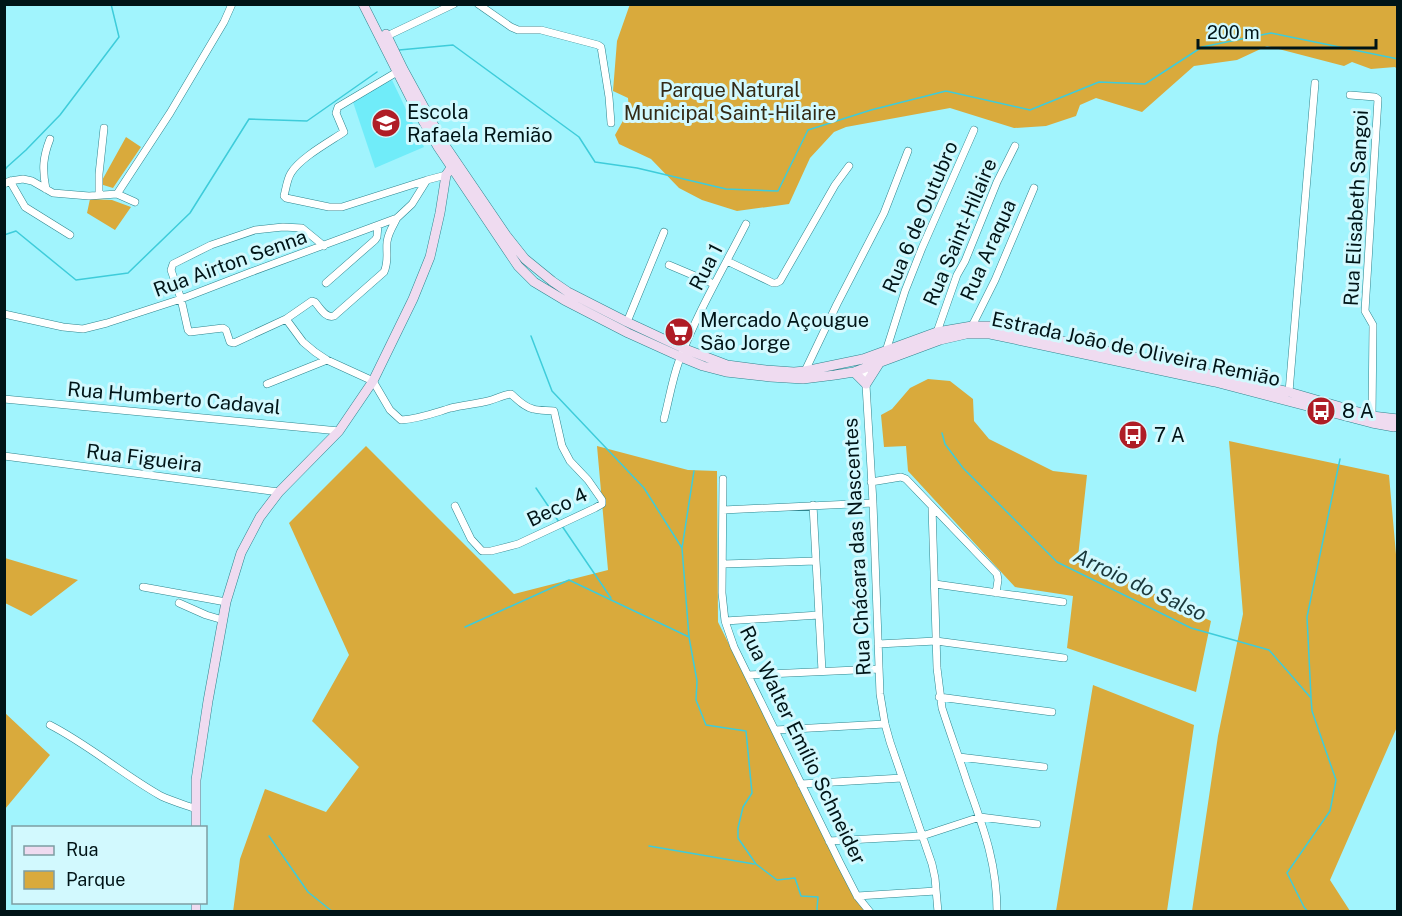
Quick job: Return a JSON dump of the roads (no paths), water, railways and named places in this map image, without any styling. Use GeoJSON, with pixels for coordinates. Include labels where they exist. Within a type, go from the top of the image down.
{"type":"FeatureCollection","features":[{"type":"Feature","properties":{"kind":"main road","name":"Estrada João de Oliveira Remião"},"geometry":{"type":"LineString","coordinates":[[363,4],[430,120],[451,168],[525,259],[552,282],[568,292],[627,322],[703,366],[726,372],[803,379],[854,372],[940,340],[966,334],[1017,335],[1289,392],[1397,425]]}},
{"type":"Feature","properties":{"kind":"main road","name":"Estrada João de Oliveira Remião"},"geometry":{"type":"LineString","coordinates":[[371,4],[387,36],[397,72],[415,107],[451,168],[518,266],[534,282],[628,333],[683,353],[727,365],[766,370],[806,371],[863,359],[937,332],[972,326],[991,326],[1017,335],[1215,382],[1371,423],[1397,425]]}},
{"type":"Feature","properties":{"kind":"main road"},"geometry":{"type":"LineString","coordinates":[[196,826],[196,780],[208,701],[226,602],[241,553],[261,517],[279,492],[339,430],[373,381],[430,257],[451,168]]}},
{"type":"Feature","properties":{"kind":"main road"},"geometry":{"type":"LineString","coordinates":[[806,371],[865,368],[919,338]]}},
{"type":"Feature","properties":{"kind":"main road"},"geometry":{"type":"LineString","coordinates":[[854,372],[866,384],[880,362]]}},
{"type":"Feature","properties":{"kind":"street"},"geometry":{"type":"LineString","coordinates":[[117,194],[173,108],[224,22],[232,4]]}},
{"type":"Feature","properties":{"kind":"street"},"geometry":{"type":"LineString","coordinates":[[387,36],[454,4]]}},
{"type":"Feature","properties":{"kind":"street"},"geometry":{"type":"LineString","coordinates":[[478,4],[518,30],[541,30],[601,47],[611,123]]}},
{"type":"Feature","properties":{"kind":"street"},"geometry":{"type":"LineString","coordinates":[[397,72],[338,107],[336,113],[344,132],[296,167],[289,175],[284,196],[328,207],[342,207],[427,180],[451,168]]}},
{"type":"Feature","properties":{"kind":"street"},"geometry":{"type":"LineString","coordinates":[[1289,392],[1315,83]]}},
{"type":"Feature","properties":{"kind":"street","name":"Rua Elisabeth Sangoi"},"geometry":{"type":"LineString","coordinates":[[1350,95],[1377,99],[1365,310],[1373,325],[1372,416]]}},
{"type":"Feature","properties":{"kind":"street"},"geometry":{"type":"LineString","coordinates":[[99,195],[104,128]]}},
{"type":"Feature","properties":{"kind":"street","name":"Rua 6 de Outubro"},"geometry":{"type":"LineString","coordinates":[[886,351],[905,291],[974,130]]}},
{"type":"Feature","properties":{"kind":"street"},"geometry":{"type":"LineString","coordinates":[[46,189],[43,164],[50,139]]}},
{"type":"Feature","properties":{"kind":"street","name":"Rua Saint-Hilaire"},"geometry":{"type":"LineString","coordinates":[[937,332],[957,275],[1015,146]]}},
{"type":"Feature","properties":{"kind":"street"},"geometry":{"type":"LineString","coordinates":[[806,371],[837,304],[884,213],[908,151]]}},
{"type":"Feature","properties":{"kind":"street"},"geometry":{"type":"LineString","coordinates":[[727,261],[773,283],[780,281],[835,184],[849,166]]}},
{"type":"Feature","properties":{"kind":"street"},"geometry":{"type":"LineString","coordinates":[[70,235],[25,207],[7,183],[23,179],[32,181],[53,193],[89,196],[117,194],[135,202]]}},
{"type":"Feature","properties":{"kind":"street","name":"Rua Airton Senna"},"geometry":{"type":"LineString","coordinates":[[4,314],[83,329],[107,323],[181,299],[397,218],[412,204],[427,180]]}},
{"type":"Feature","properties":{"kind":"street","name":"Rua Araqua"},"geometry":{"type":"LineString","coordinates":[[972,326],[995,280],[1034,188]]}},
{"type":"Feature","properties":{"kind":"street"},"geometry":{"type":"LineString","coordinates":[[324,246],[302,228],[283,227],[255,230],[211,245],[173,264],[171,267],[187,328],[190,332],[223,328],[231,343],[286,319],[312,302],[315,302],[327,316],[334,316],[384,272],[388,264],[388,235],[397,218]]}},
{"type":"Feature","properties":{"kind":"street","name":"Rua 1"},"geometry":{"type":"LineString","coordinates":[[664,419],[683,353],[714,284],[746,224]]}},
{"type":"Feature","properties":{"kind":"street"},"geometry":{"type":"LineString","coordinates":[[326,284],[375,240],[378,225]]}},
{"type":"Feature","properties":{"kind":"street"},"geometry":{"type":"LineString","coordinates":[[627,322],[664,232]]}},
{"type":"Feature","properties":{"kind":"street"},"geometry":{"type":"LineString","coordinates":[[669,265],[714,284]]}},
{"type":"Feature","properties":{"kind":"street"},"geometry":{"type":"LineString","coordinates":[[286,319],[303,342],[315,352],[373,381]]}},
{"type":"Feature","properties":{"kind":"street"},"geometry":{"type":"LineString","coordinates":[[267,384],[327,360]]}},
{"type":"Feature","properties":{"kind":"street","name":"Rua Chácara das Nascentes"},"geometry":{"type":"LineString","coordinates":[[865,368],[880,694],[885,724],[932,864],[938,912]]}},
{"type":"Feature","properties":{"kind":"street","name":"Beco 4"},"geometry":{"type":"LineString","coordinates":[[373,381],[390,410],[401,420],[411,420],[450,408],[489,401],[511,394],[532,409],[554,411],[562,446],[570,461],[588,480],[602,501],[602,504],[518,544],[491,551],[482,551],[471,539],[455,506]]}},
{"type":"Feature","properties":{"kind":"street","name":"Rua Humberto Cadaval"},"geometry":{"type":"LineString","coordinates":[[4,399],[339,430]]}},
{"type":"Feature","properties":{"kind":"street","name":"Rua Figueira"},"geometry":{"type":"LineString","coordinates":[[4,456],[279,492]]}},
{"type":"Feature","properties":{"kind":"street"},"geometry":{"type":"LineString","coordinates":[[871,482],[903,477],[997,574],[996,593]]}},
{"type":"Feature","properties":{"kind":"street","name":"Rua Walter Emílio Schneider"},"geometry":{"type":"LineString","coordinates":[[723,479],[722,592],[725,621],[734,647],[829,841],[857,896],[870,912]]}},
{"type":"Feature","properties":{"kind":"street"},"geometry":{"type":"LineString","coordinates":[[723,510],[873,503]]}},
{"type":"Feature","properties":{"kind":"street"},"geometry":{"type":"LineString","coordinates":[[813,505],[822,671]]}},
{"type":"Feature","properties":{"kind":"street"},"geometry":{"type":"LineString","coordinates":[[932,507],[939,697],[993,861],[997,912]]}},
{"type":"Feature","properties":{"kind":"street"},"geometry":{"type":"LineString","coordinates":[[723,564],[816,561]]}},
{"type":"Feature","properties":{"kind":"street"},"geometry":{"type":"LineString","coordinates":[[934,584],[1063,602]]}},
{"type":"Feature","properties":{"kind":"street"},"geometry":{"type":"LineString","coordinates":[[143,587],[226,602]]}},
{"type":"Feature","properties":{"kind":"street"},"geometry":{"type":"LineString","coordinates":[[179,603],[223,620]]}},
{"type":"Feature","properties":{"kind":"street"},"geometry":{"type":"LineString","coordinates":[[725,621],[819,615]]}},
{"type":"Feature","properties":{"kind":"street"},"geometry":{"type":"LineString","coordinates":[[879,644],[936,641],[1064,658]]}},
{"type":"Feature","properties":{"kind":"street"},"geometry":{"type":"LineString","coordinates":[[748,675],[879,669]]}},
{"type":"Feature","properties":{"kind":"street"},"geometry":{"type":"LineString","coordinates":[[939,697],[1052,712]]}},
{"type":"Feature","properties":{"kind":"street"},"geometry":{"type":"LineString","coordinates":[[775,730],[885,724]]}},
{"type":"Feature","properties":{"kind":"street"},"geometry":{"type":"LineString","coordinates":[[50,725],[64,732],[129,777],[164,797],[196,809]]}},
{"type":"Feature","properties":{"kind":"street"},"geometry":{"type":"LineString","coordinates":[[959,757],[1044,767]]}},
{"type":"Feature","properties":{"kind":"street"},"geometry":{"type":"LineString","coordinates":[[801,784],[902,778]]}},
{"type":"Feature","properties":{"kind":"street"},"geometry":{"type":"LineString","coordinates":[[829,841],[922,836],[980,817],[1037,824]]}},
{"type":"Feature","properties":{"kind":"street"},"geometry":{"type":"LineString","coordinates":[[857,896],[936,891]]}},
{"type":"Feature","properties":{"kind":"waterway"},"geometry":{"type":"LineString","coordinates":[[4,171],[60,115],[119,37],[111,4]]}},
{"type":"Feature","properties":{"kind":"waterway"},"geometry":{"type":"LineString","coordinates":[[399,50],[453,45],[579,137],[595,162],[637,168],[726,189],[778,191],[808,130],[871,110],[946,91],[1030,110],[1099,82],[1145,84],[1202,47],[1271,33],[1398,59]]}},
{"type":"Feature","properties":{"kind":"waterway"},"geometry":{"type":"LineString","coordinates":[[4,235],[16,231],[76,280],[128,273],[190,213],[249,119],[307,121],[377,72]]}},
{"type":"Feature","properties":{"kind":"waterway"},"geometry":{"type":"LineString","coordinates":[[531,336],[552,391],[644,488],[682,548]]}},
{"type":"Feature","properties":{"kind":"waterway","name":"Arroio do Salso"},"geometry":{"type":"LineString","coordinates":[[942,433],[945,444],[963,468],[1057,562],[1191,628],[1269,650],[1311,698],[1312,711],[1336,780],[1330,811],[1287,873],[1308,912]]}},
{"type":"Feature","properties":{"kind":"waterway"},"geometry":{"type":"LineString","coordinates":[[1311,697],[1307,617],[1340,459]]}},
{"type":"Feature","properties":{"kind":"waterway"},"geometry":{"type":"LineString","coordinates":[[694,471],[682,548],[689,637],[697,681],[696,700],[706,725],[746,731],[752,793],[743,807],[738,838],[756,864],[777,880],[795,878],[801,896],[818,897],[818,912]]}},
{"type":"Feature","properties":{"kind":"waterway"},"geometry":{"type":"LineString","coordinates":[[536,488],[559,522]]}},
{"type":"Feature","properties":{"kind":"waterway"},"geometry":{"type":"LineString","coordinates":[[562,526],[611,598]]}},
{"type":"Feature","properties":{"kind":"waterway"},"geometry":{"type":"LineString","coordinates":[[465,627],[569,580],[689,637]]}},
{"type":"Feature","properties":{"kind":"waterway"},"geometry":{"type":"LineString","coordinates":[[269,836],[308,892],[333,912]]}},
{"type":"Feature","properties":{"kind":"waterway"},"geometry":{"type":"LineString","coordinates":[[649,846],[754,864]]}},
{"type":"Feature","properties":{"kind":"place","name":"Escola Rafaela Remião"},"geometry":{"type":"Point","coordinates":[386,123]}},
{"type":"Feature","properties":{"kind":"place","name":"Mercado Açougue São Jorge"},"geometry":{"type":"Point","coordinates":[679,332]}},
{"type":"Feature","properties":{"kind":"place","name":"8 A"},"geometry":{"type":"Point","coordinates":[1321,411]}},
{"type":"Feature","properties":{"kind":"place","name":"7 A"},"geometry":{"type":"Point","coordinates":[1133,435]}},
{"type":"Feature","properties":{"kind":"park label","name":"Parque Natural Municipal Saint-Hilaire"},"geometry":{"type":"Point","coordinates":[730,102]}}]}
